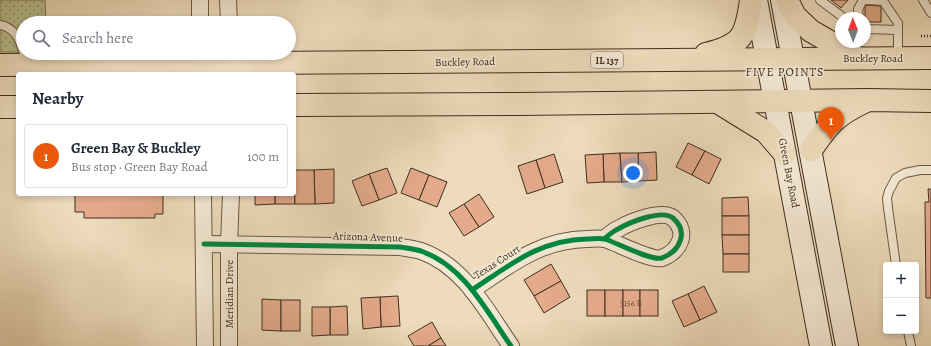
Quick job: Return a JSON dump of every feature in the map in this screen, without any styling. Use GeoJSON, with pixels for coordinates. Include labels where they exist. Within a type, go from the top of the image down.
{"type":"FeatureCollection","features":[{"type":"Feature","properties":{"kind":"highway"},"geometry":{"type":"LineString","coordinates":[[684,59],[731,46],[741,39],[748,23],[751,0]]}},
{"type":"Feature","properties":{"kind":"highway"},"geometry":{"type":"LineString","coordinates":[[787,0],[795,16],[811,31],[859,53]]}},
{"type":"Feature","properties":{"kind":"highway","name":"Buckley Road"},"geometry":{"type":"LineString","coordinates":[[125,60],[230,64],[794,59],[859,53],[898,58],[931,58]]}},
{"type":"Feature","properties":{"kind":"highway","name":"Buckley Road"},"geometry":{"type":"LineString","coordinates":[[0,65],[16,59]]}},
{"type":"Feature","properties":{"kind":"highway"},"geometry":{"type":"LineString","coordinates":[[811,150],[837,117],[868,100]]}},
{"type":"Feature","properties":{"kind":"highway"},"geometry":{"type":"LineString","coordinates":[[296,105],[868,100],[931,102]]}},
{"type":"Feature","properties":{"kind":"highway"},"geometry":{"type":"LineString","coordinates":[[718,102],[762,129],[776,142],[785,154]]}},
{"type":"Feature","properties":{"kind":"highway"},"geometry":{"type":"LineString","coordinates":[[0,107],[16,107]]}},
{"type":"Feature","properties":{"kind":"main road","name":"Green Bay Road"},"geometry":{"type":"LineString","coordinates":[[756,0],[821,346]]}},
{"type":"Feature","properties":{"kind":"main road"},"geometry":{"type":"LineString","coordinates":[[782,0],[847,346]]}},
{"type":"Feature","properties":{"kind":"street"},"geometry":{"type":"LineString","coordinates":[[200,0],[200,16]]}},
{"type":"Feature","properties":{"kind":"street"},"geometry":{"type":"LineString","coordinates":[[228,0],[229,16]]}},
{"type":"Feature","properties":{"kind":"street"},"geometry":{"type":"LineString","coordinates":[[203,196],[205,346]]}},
{"type":"Feature","properties":{"kind":"street","name":"Meridian Drive"},"geometry":{"type":"LineString","coordinates":[[229,346],[229,244],[231,196]]}},
{"type":"Feature","properties":{"kind":"street","name":"Texas Court"},"geometry":{"type":"LineString","coordinates":[[472,290],[508,264],[549,245],[578,239],[604,239]]}},
{"type":"Feature","properties":{"kind":"street","name":"Arizona Avenue"},"geometry":{"type":"LineString","coordinates":[[204,244],[400,247],[420,251],[438,259],[453,269],[472,290],[510,346]]}},
{"type":"Feature","properties":{"kind":"lane"},"geometry":{"type":"LineString","coordinates":[[820,0],[836,12]]}},
{"type":"Feature","properties":{"kind":"lane"},"geometry":{"type":"LineString","coordinates":[[858,12],[858,9],[864,0],[883,2],[898,24],[898,58]]}},
{"type":"Feature","properties":{"kind":"lane"},"geometry":{"type":"LineString","coordinates":[[922,0],[931,13]]}},
{"type":"Feature","properties":{"kind":"lane"},"geometry":{"type":"LineString","coordinates":[[0,25],[7,26],[16,36]]}},
{"type":"Feature","properties":{"kind":"lane"},"geometry":{"type":"LineString","coordinates":[[871,29],[898,30]]}},
{"type":"Feature","properties":{"kind":"lane"},"geometry":{"type":"LineString","coordinates":[[896,262],[888,208],[888,190],[896,178],[905,173],[920,170],[931,170]]}},
{"type":"Feature","properties":{"kind":"lane"},"geometry":{"type":"LineString","coordinates":[[909,334],[911,346]]}},
{"type":"Feature","properties":{"kind":"path"},"geometry":{"type":"LineString","coordinates":[[921,36],[931,36]]}},
{"type":"Feature","properties":{"kind":"green space"},"geometry":{"type":"Polygon","coordinates":[[[0,0],[45,0],[46,16],[16,16],[16,52],[0,52],[0,0]]]}},
{"type":"Feature","properties":{"kind":"building"},"geometry":{"type":"Polygon","coordinates":[[[831,0],[848,0],[841,8],[831,0]]]}},
{"type":"Feature","properties":{"kind":"building"},"geometry":{"type":"Polygon","coordinates":[[[865,5],[881,6],[881,22],[871,22],[871,12],[865,12],[865,5]]]}},
{"type":"Feature","properties":{"kind":"building"},"geometry":{"type":"Polygon","coordinates":[[[688,143],[705,151],[692,175],[676,167],[688,143]]]}},
{"type":"Feature","properties":{"kind":"building"},"geometry":{"type":"Polygon","coordinates":[[[705,151],[721,159],[709,184],[692,175],[705,151]]]}},
{"type":"Feature","properties":{"kind":"building"},"geometry":{"type":"Polygon","coordinates":[[[656,152],[657,180],[639,181],[638,153],[656,152]]]}},
{"type":"Feature","properties":{"kind":"building"},"geometry":{"type":"Polygon","coordinates":[[[620,153],[622,182],[604,182],[603,154],[620,153]]]}},
{"type":"Feature","properties":{"kind":"building"},"geometry":{"type":"Polygon","coordinates":[[[620,153],[638,153],[639,181],[622,182],[620,153]]]}},
{"type":"Feature","properties":{"kind":"building"},"geometry":{"type":"Polygon","coordinates":[[[554,154],[563,182],[545,188],[536,160],[554,154]]]}},
{"type":"Feature","properties":{"kind":"building"},"geometry":{"type":"Polygon","coordinates":[[[603,154],[604,182],[587,183],[585,155],[603,154]]]}},
{"type":"Feature","properties":{"kind":"building"},"geometry":{"type":"Polygon","coordinates":[[[536,160],[545,188],[527,194],[518,166],[536,160]]]}},
{"type":"Feature","properties":{"kind":"building"},"geometry":{"type":"Polygon","coordinates":[[[387,168],[397,193],[379,200],[369,174],[387,168]]]}},
{"type":"Feature","properties":{"kind":"building"},"geometry":{"type":"Polygon","coordinates":[[[411,168],[429,175],[419,200],[401,193],[411,168]]]}},
{"type":"Feature","properties":{"kind":"building"},"geometry":{"type":"Polygon","coordinates":[[[334,169],[334,203],[315,204],[314,170],[334,169]]]}},
{"type":"Feature","properties":{"kind":"building"},"geometry":{"type":"Polygon","coordinates":[[[296,170],[314,170],[315,204],[295,204],[296,170]]]}},
{"type":"Feature","properties":{"kind":"building"},"geometry":{"type":"Polygon","coordinates":[[[369,174],[379,200],[362,206],[352,181],[369,174]]]}},
{"type":"Feature","properties":{"kind":"building"},"geometry":{"type":"Polygon","coordinates":[[[429,175],[447,182],[437,207],[419,200],[429,175]]]}},
{"type":"Feature","properties":{"kind":"building"},"geometry":{"type":"Polygon","coordinates":[[[928,189],[931,189],[931,298],[926,298],[925,202],[929,202],[928,189]]]}},
{"type":"Feature","properties":{"kind":"building"},"geometry":{"type":"Polygon","coordinates":[[[479,194],[494,217],[479,227],[464,204],[479,194]]]}},
{"type":"Feature","properties":{"kind":"building"},"geometry":{"type":"Polygon","coordinates":[[[75,196],[163,196],[163,214],[155,214],[155,218],[84,218],[84,212],[75,212],[75,196]]]}},
{"type":"Feature","properties":{"kind":"building"},"geometry":{"type":"Polygon","coordinates":[[[255,196],[275,196],[275,204],[255,205],[255,196]]]}},
{"type":"Feature","properties":{"kind":"building"},"geometry":{"type":"Polygon","coordinates":[[[275,196],[295,196],[295,204],[275,204],[275,196]]]}},
{"type":"Feature","properties":{"kind":"building"},"geometry":{"type":"Polygon","coordinates":[[[748,197],[749,216],[722,216],[722,198],[748,197]]]}},
{"type":"Feature","properties":{"kind":"building"},"geometry":{"type":"Polygon","coordinates":[[[464,204],[479,227],[464,236],[449,213],[464,204]]]}},
{"type":"Feature","properties":{"kind":"building"},"geometry":{"type":"Polygon","coordinates":[[[722,216],[749,216],[749,235],[722,235],[722,216]]]}},
{"type":"Feature","properties":{"kind":"building"},"geometry":{"type":"Polygon","coordinates":[[[722,235],[749,235],[749,254],[723,254],[722,235]]]}},
{"type":"Feature","properties":{"kind":"building"},"geometry":{"type":"Polygon","coordinates":[[[723,254],[749,254],[749,272],[723,272],[723,254]]]}},
{"type":"Feature","properties":{"kind":"building"},"geometry":{"type":"Polygon","coordinates":[[[551,264],[561,281],[534,296],[524,280],[551,264]]]}},
{"type":"Feature","properties":{"kind":"building"},"geometry":{"type":"Polygon","coordinates":[[[561,281],[570,297],[544,313],[534,296],[561,281]]]}},
{"type":"Feature","properties":{"kind":"building"},"geometry":{"type":"Polygon","coordinates":[[[704,286],[717,312],[700,320],[688,294],[704,286]]]}},
{"type":"Feature","properties":{"kind":"building"},"geometry":{"type":"Polygon","coordinates":[[[587,290],[605,290],[605,316],[587,316],[587,290]]]}},
{"type":"Feature","properties":{"kind":"building"},"geometry":{"type":"Polygon","coordinates":[[[605,290],[623,290],[623,316],[605,316],[605,290]]]}},
{"type":"Feature","properties":{"kind":"building"},"geometry":{"type":"Polygon","coordinates":[[[623,290],[640,290],[640,316],[623,316],[623,290]]]}},
{"type":"Feature","properties":{"kind":"building"},"geometry":{"type":"Polygon","coordinates":[[[640,290],[658,290],[658,316],[640,316],[640,290]]]}},
{"type":"Feature","properties":{"kind":"building"},"geometry":{"type":"Polygon","coordinates":[[[688,294],[700,320],[684,327],[672,301],[688,294]]]}},
{"type":"Feature","properties":{"kind":"building"},"geometry":{"type":"Polygon","coordinates":[[[398,296],[400,326],[381,327],[380,297],[398,296]]]}},
{"type":"Feature","properties":{"kind":"building"},"geometry":{"type":"Polygon","coordinates":[[[380,297],[381,327],[363,329],[361,298],[380,297]]]}},
{"type":"Feature","properties":{"kind":"building"},"geometry":{"type":"Polygon","coordinates":[[[262,299],[281,300],[281,331],[262,330],[262,299]]]}},
{"type":"Feature","properties":{"kind":"building"},"geometry":{"type":"Polygon","coordinates":[[[281,300],[300,300],[300,331],[281,331],[281,300]]]}},
{"type":"Feature","properties":{"kind":"building"},"geometry":{"type":"Polygon","coordinates":[[[347,306],[348,335],[330,335],[330,307],[347,306]]]}},
{"type":"Feature","properties":{"kind":"building"},"geometry":{"type":"Polygon","coordinates":[[[312,307],[330,307],[330,335],[312,336],[312,307]]]}},
{"type":"Feature","properties":{"kind":"building"},"geometry":{"type":"Polygon","coordinates":[[[432,322],[441,338],[428,346],[414,346],[408,336],[432,322]]]}},
{"type":"Feature","properties":{"kind":"building"},"geometry":{"type":"Polygon","coordinates":[[[441,338],[446,346],[428,346],[441,338]]]}},
{"type":"Feature","properties":{"kind":"cycle path"},"geometry":{"type":"LineString","coordinates":[[472,290],[512,263],[540,249],[570,240],[605,239],[650,257],[662,258],[674,251],[678,246],[681,229],[673,218],[661,215],[630,223],[614,231],[604,239]]}},
{"type":"Feature","properties":{"kind":"cycle path"},"geometry":{"type":"LineString","coordinates":[[204,244],[400,247],[421,251],[450,267],[462,278],[483,304],[511,346]]}},
{"type":"Feature","properties":{"kind":"place","name":"Green Bay & Buckley"},"geometry":{"type":"Point","coordinates":[831,140]}},
{"type":"Feature","properties":{"kind":"district","name":"FIVE POINTS"},"geometry":{"type":"Point","coordinates":[785,72]}}]}
